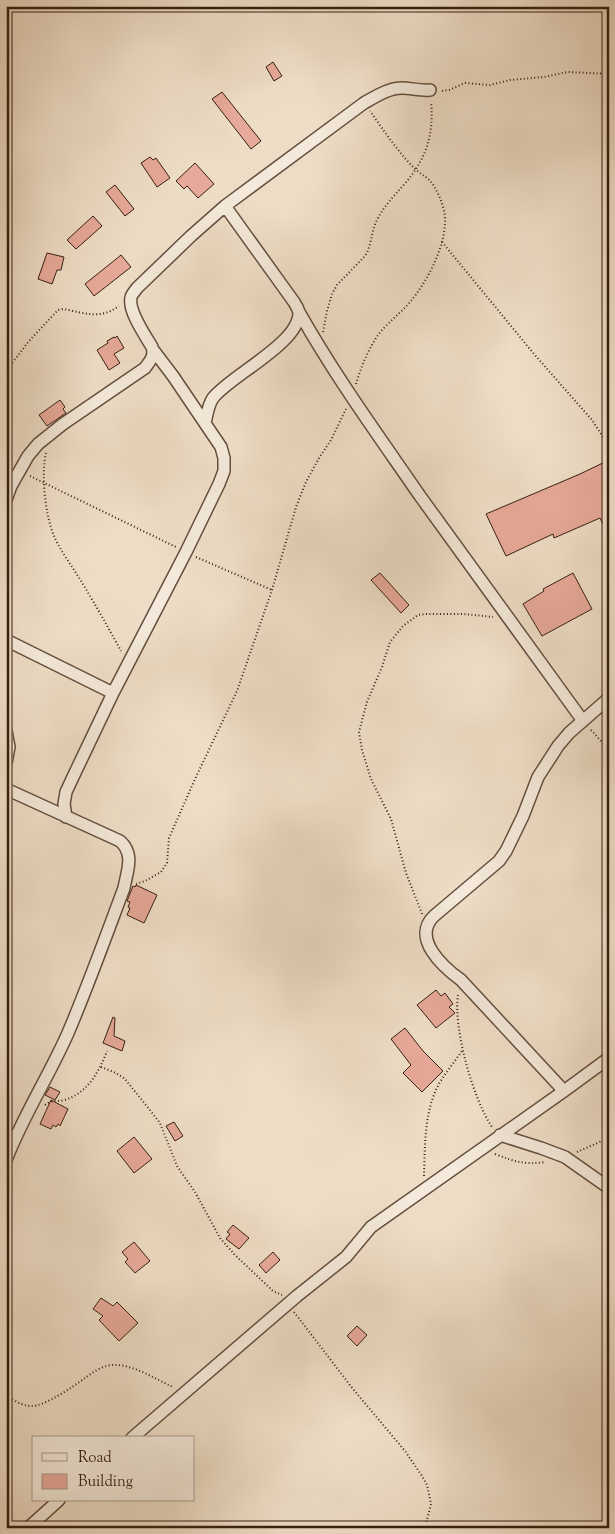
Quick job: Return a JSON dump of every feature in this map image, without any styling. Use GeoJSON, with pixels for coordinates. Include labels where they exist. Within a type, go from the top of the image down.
{"type":"FeatureCollection","features":[{"type":"Feature","properties":{"kind":"street"},"geometry":{"type":"LineString","coordinates":[[66,817],[64,804],[66,792],[113,693],[186,552],[224,471],[222,447],[154,351],[133,313],[130,305],[131,297],[137,288],[225,206],[364,103],[388,90],[402,88],[419,91],[430,90]]}},
{"type":"Feature","properties":{"kind":"street"},"geometry":{"type":"LineString","coordinates":[[225,206],[294,302],[317,344],[351,398],[582,721]]}},
{"type":"Feature","properties":{"kind":"street"},"geometry":{"type":"LineString","coordinates":[[205,423],[208,406],[213,398],[290,334],[299,312]]}},
{"type":"Feature","properties":{"kind":"street"},"geometry":{"type":"LineString","coordinates":[[6,500],[11,486],[28,456],[38,444],[144,368],[153,358],[154,351]]}},
{"type":"Feature","properties":{"kind":"street"},"geometry":{"type":"LineString","coordinates":[[6,640],[113,693]]}},
{"type":"Feature","properties":{"kind":"street"},"geometry":{"type":"LineString","coordinates":[[564,1091],[461,980],[444,967],[430,949],[426,936],[428,924],[434,916],[499,861],[523,816],[538,777],[558,746],[569,732],[609,698]]}},
{"type":"Feature","properties":{"kind":"street"},"geometry":{"type":"LineString","coordinates":[[6,730],[9,747],[6,763]]}},
{"type":"Feature","properties":{"kind":"street"},"geometry":{"type":"LineString","coordinates":[[6,1160],[23,1121],[67,1035],[124,888],[129,856],[126,846],[112,838],[9,791]]}},
{"type":"Feature","properties":{"kind":"street"},"geometry":{"type":"LineString","coordinates":[[134,1436],[292,1300],[346,1258],[371,1227],[609,1058]]}},
{"type":"Feature","properties":{"kind":"street"},"geometry":{"type":"LineString","coordinates":[[500,1135],[565,1158],[609,1188]]}},
{"type":"Feature","properties":{"kind":"street"},"geometry":{"type":"LineString","coordinates":[[28,1528],[57,1502]]}},
{"type":"Feature","properties":{"kind":"path"},"geometry":{"type":"LineString","coordinates":[[317,344],[325,328],[327,311],[337,285],[365,256],[377,220],[389,200],[416,170],[426,153],[432,114],[430,90],[443,91],[465,83],[490,85],[510,80],[544,77],[567,72],[609,74]]}},
{"type":"Feature","properties":{"kind":"path"},"geometry":{"type":"LineString","coordinates":[[124,888],[145,881],[165,868],[169,857],[169,838],[237,691],[272,590],[286,536],[306,482],[331,440],[351,398],[368,352],[379,335],[410,302],[423,284],[442,242],[445,221],[439,195],[433,184],[426,176],[416,170],[364,103]]}},
{"type":"Feature","properties":{"kind":"path"},"geometry":{"type":"LineString","coordinates":[[442,242],[534,354],[592,420],[609,446]]}},
{"type":"Feature","properties":{"kind":"path"},"geometry":{"type":"LineString","coordinates":[[6,371],[29,341],[58,310],[63,309],[99,315],[114,310],[131,297]]}},
{"type":"Feature","properties":{"kind":"path"},"geometry":{"type":"LineString","coordinates":[[49,447],[44,461],[45,498],[53,533],[59,547],[104,618],[128,664]]}},
{"type":"Feature","properties":{"kind":"path"},"geometry":{"type":"LineString","coordinates":[[20,472],[186,552],[272,590]]}},
{"type":"Feature","properties":{"kind":"path"},"geometry":{"type":"LineString","coordinates":[[428,924],[421,913],[408,880],[391,819],[371,779],[362,750],[359,732],[390,642],[394,635],[410,620],[418,615],[437,613],[508,618]]}},
{"type":"Feature","properties":{"kind":"path"},"geometry":{"type":"LineString","coordinates":[[582,721],[609,750]]}},
{"type":"Feature","properties":{"kind":"path"},"geometry":{"type":"LineString","coordinates":[[6,839],[9,791]]}},
{"type":"Feature","properties":{"kind":"path"},"geometry":{"type":"LineString","coordinates":[[461,980],[457,1003],[457,1019],[463,1050],[483,1110],[490,1124],[500,1135]]}},
{"type":"Feature","properties":{"kind":"path"},"geometry":{"type":"LineString","coordinates":[[424,1189],[427,1125],[431,1104],[440,1083],[463,1050]]}},
{"type":"Feature","properties":{"kind":"path"},"geometry":{"type":"LineString","coordinates":[[44,1105],[51,1100],[64,1100],[78,1094],[94,1079],[107,1051]]}},
{"type":"Feature","properties":{"kind":"path"},"geometry":{"type":"LineString","coordinates":[[101,1067],[126,1079],[160,1123],[177,1166],[195,1192],[220,1238],[273,1291],[292,1300],[364,1403],[405,1450],[427,1485],[431,1504],[425,1528]]}},
{"type":"Feature","properties":{"kind":"path"},"geometry":{"type":"LineString","coordinates":[[482,1149],[515,1162],[532,1164],[565,1158],[609,1138]]}},
{"type":"Feature","properties":{"kind":"path"},"geometry":{"type":"LineString","coordinates":[[6,1396],[18,1403],[36,1406],[110,1365],[122,1365],[131,1368],[184,1392]]}},
{"type":"Feature","properties":{"kind":"building"},"geometry":{"type":"Polygon","coordinates":[[[273,62],[282,76],[274,81],[266,67],[273,62]]]}},
{"type":"Feature","properties":{"kind":"building"},"geometry":{"type":"Polygon","coordinates":[[[222,92],[261,141],[251,149],[212,99],[222,92]]]}},
{"type":"Feature","properties":{"kind":"building"},"geometry":{"type":"Polygon","coordinates":[[[150,157],[153,160],[156,158],[170,178],[157,187],[141,163],[150,157]]]}},
{"type":"Feature","properties":{"kind":"building"},"geometry":{"type":"Polygon","coordinates":[[[195,163],[214,184],[198,198],[187,186],[184,189],[176,181],[195,163]]]}},
{"type":"Feature","properties":{"kind":"building"},"geometry":{"type":"Polygon","coordinates":[[[115,185],[134,209],[125,216],[106,192],[115,185]]]}},
{"type":"Feature","properties":{"kind":"building"},"geometry":{"type":"Polygon","coordinates":[[[93,216],[102,226],[76,249],[67,240],[93,216]]]}},
{"type":"Feature","properties":{"kind":"building"},"geometry":{"type":"Polygon","coordinates":[[[47,253],[64,257],[61,270],[57,270],[52,284],[38,279],[47,253]]]}},
{"type":"Feature","properties":{"kind":"building"},"geometry":{"type":"Polygon","coordinates":[[[121,255],[131,267],[94,296],[85,284],[121,255]]]}},
{"type":"Feature","properties":{"kind":"building"},"geometry":{"type":"Polygon","coordinates":[[[117,336],[124,348],[114,354],[120,363],[109,370],[97,350],[108,343],[107,341],[117,336]]]}},
{"type":"Feature","properties":{"kind":"building"},"geometry":{"type":"Polygon","coordinates":[[[60,400],[65,407],[63,409],[66,413],[47,426],[39,415],[60,400]]]}},
{"type":"Feature","properties":{"kind":"building"},"geometry":{"type":"Polygon","coordinates":[[[609,460],[609,537],[600,518],[554,538],[553,534],[506,556],[486,514],[609,460]]]}},
{"type":"Feature","properties":{"kind":"building"},"geometry":{"type":"Polygon","coordinates":[[[380,573],[409,605],[401,613],[371,580],[380,573]]]}},
{"type":"Feature","properties":{"kind":"building"},"geometry":{"type":"Polygon","coordinates":[[[573,573],[592,609],[542,636],[523,604],[544,591],[543,589],[573,573]]]}},
{"type":"Feature","properties":{"kind":"building"},"geometry":{"type":"Polygon","coordinates":[[[136,885],[157,895],[144,923],[127,915],[130,902],[127,901],[133,886],[135,887],[136,885]]]}},
{"type":"Feature","properties":{"kind":"building"},"geometry":{"type":"Polygon","coordinates":[[[436,990],[441,996],[445,993],[453,1004],[449,1007],[455,1013],[436,1028],[417,1005],[436,990]]]}},
{"type":"Feature","properties":{"kind":"building"},"geometry":{"type":"Polygon","coordinates":[[[113,1017],[115,1018],[114,1036],[125,1041],[122,1051],[103,1043],[113,1017]]]}},
{"type":"Feature","properties":{"kind":"building"},"geometry":{"type":"Polygon","coordinates":[[[405,1028],[423,1051],[443,1071],[422,1092],[403,1073],[411,1065],[391,1039],[405,1028]]]}},
{"type":"Feature","properties":{"kind":"building"},"geometry":{"type":"Polygon","coordinates":[[[50,1087],[60,1092],[55,1100],[45,1095],[50,1087]]]}},
{"type":"Feature","properties":{"kind":"building"},"geometry":{"type":"Polygon","coordinates":[[[51,1100],[68,1109],[60,1126],[58,1124],[56,1127],[53,1125],[51,1129],[40,1124],[51,1100]]]}},
{"type":"Feature","properties":{"kind":"building"},"geometry":{"type":"Polygon","coordinates":[[[174,1122],[183,1136],[175,1141],[166,1126],[174,1122]]]}},
{"type":"Feature","properties":{"kind":"building"},"geometry":{"type":"Polygon","coordinates":[[[134,1137],[152,1159],[134,1173],[117,1151],[134,1137]]]}},
{"type":"Feature","properties":{"kind":"building"},"geometry":{"type":"Polygon","coordinates":[[[233,1225],[249,1238],[239,1249],[226,1239],[230,1234],[227,1232],[233,1225]]]}},
{"type":"Feature","properties":{"kind":"building"},"geometry":{"type":"Polygon","coordinates":[[[134,1242],[150,1261],[135,1273],[125,1262],[128,1259],[122,1252],[134,1242]]]}},
{"type":"Feature","properties":{"kind":"building"},"geometry":{"type":"Polygon","coordinates":[[[273,1252],[280,1260],[266,1273],[259,1265],[273,1252]]]}},
{"type":"Feature","properties":{"kind":"building"},"geometry":{"type":"Polygon","coordinates":[[[101,1298],[113,1306],[117,1302],[138,1323],[119,1341],[99,1320],[103,1316],[93,1309],[101,1298]]]}},
{"type":"Feature","properties":{"kind":"building"},"geometry":{"type":"Polygon","coordinates":[[[357,1326],[367,1335],[357,1346],[347,1336],[357,1326]]]}}]}
